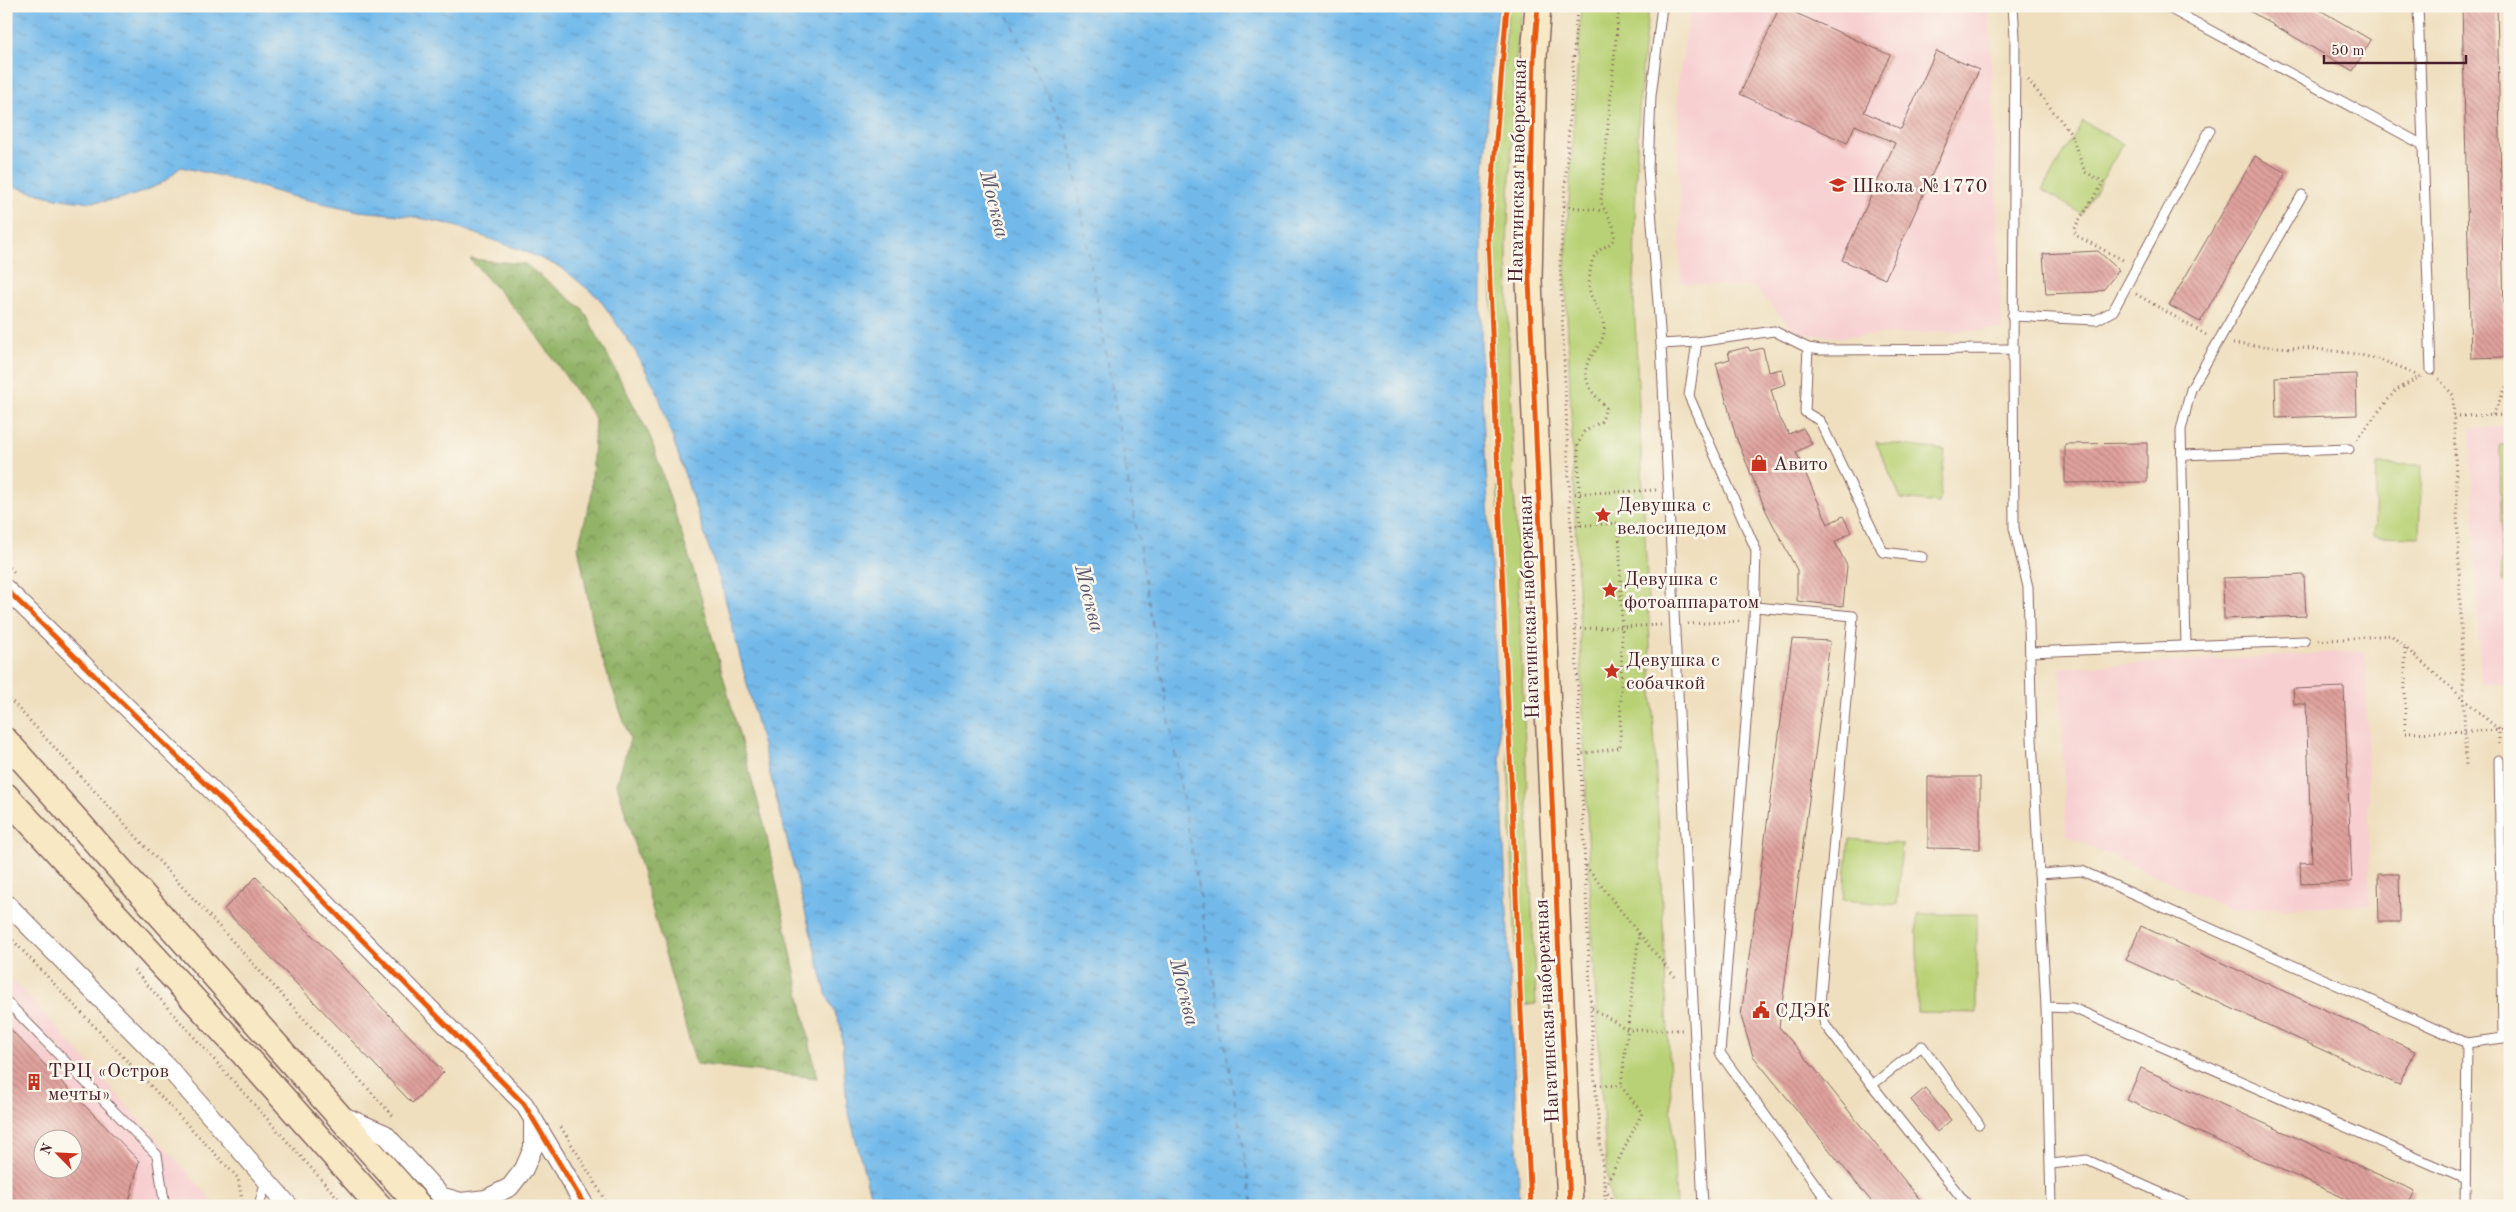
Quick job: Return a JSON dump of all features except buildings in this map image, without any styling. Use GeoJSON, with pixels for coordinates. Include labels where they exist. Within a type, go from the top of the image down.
{"type":"FeatureCollection","features":[{"type":"Feature","properties":{"kind":"street","name":"Нагатинская набережная"},"geometry":{"type":"LineString","coordinates":[[1538,6],[1534,56],[1529,280],[1570,1206]]}},
{"type":"Feature","properties":{"kind":"street"},"geometry":{"type":"LineString","coordinates":[[6,589],[292,869],[524,1104],[585,1206]]}},
{"type":"Feature","properties":{"kind":"street"},"geometry":{"type":"LineString","coordinates":[[6,741],[419,1206]]}},
{"type":"Feature","properties":{"kind":"street"},"geometry":{"type":"LineString","coordinates":[[6,796],[243,1053],[379,1206]]}},
{"type":"Feature","properties":{"kind":"street"},"geometry":{"type":"LineString","coordinates":[[6,903],[166,1065],[289,1206]]}},
{"type":"Feature","properties":{"kind":"street"},"geometry":{"type":"LineString","coordinates":[[336,1114],[385,1134],[441,1196],[461,1202],[486,1199],[510,1187],[524,1169],[533,1148],[533,1119]]}},
{"type":"Feature","properties":{"kind":"lane"},"geometry":{"type":"LineString","coordinates":[[1662,6],[1651,96],[1648,169],[1668,490],[1703,1206]]}},
{"type":"Feature","properties":{"kind":"lane"},"geometry":{"type":"LineString","coordinates":[[2013,6],[2015,63],[2012,316],[2014,528],[2028,586],[2046,1007],[2051,1206]]}},
{"type":"Feature","properties":{"kind":"lane"},"geometry":{"type":"LineString","coordinates":[[2165,6],[2424,145]]}},
{"type":"Feature","properties":{"kind":"lane"},"geometry":{"type":"LineString","coordinates":[[2416,8],[2424,145],[2431,370]]}},
{"type":"Feature","properties":{"kind":"lane"},"geometry":{"type":"LineString","coordinates":[[2012,316],[2096,320],[2113,311],[2210,130]]}},
{"type":"Feature","properties":{"kind":"lane"},"geometry":{"type":"LineString","coordinates":[[2186,646],[2181,430],[2191,389],[2302,195]]}},
{"type":"Feature","properties":{"kind":"lane"},"geometry":{"type":"LineString","coordinates":[[1660,344],[1697,342],[1774,331],[1808,348],[1821,350],[2013,349]]}},
{"type":"Feature","properties":{"kind":"lane"},"geometry":{"type":"LineString","coordinates":[[1697,342],[1689,396],[1756,550],[1755,607],[1720,1052],[1831,1206]]}},
{"type":"Feature","properties":{"kind":"lane"},"geometry":{"type":"LineString","coordinates":[[1808,348],[1805,412],[1820,421],[1883,552],[1922,557]]}},
{"type":"Feature","properties":{"kind":"lane"},"geometry":{"type":"LineString","coordinates":[[2182,455],[2349,449]]}},
{"type":"Feature","properties":{"kind":"lane"},"geometry":{"type":"LineString","coordinates":[[1755,607],[1853,616],[1820,1004],[1825,1025],[1968,1206]]}},
{"type":"Feature","properties":{"kind":"lane"},"geometry":{"type":"LineString","coordinates":[[2030,652],[2305,642]]}},
{"type":"Feature","properties":{"kind":"lane"},"geometry":{"type":"LineString","coordinates":[[2040,874],[2082,871],[2467,1043],[2506,1040],[2499,760]]}},
{"type":"Feature","properties":{"kind":"lane"},"geometry":{"type":"LineString","coordinates":[[6,1001],[156,1155],[164,1200],[163,1206]]}},
{"type":"Feature","properties":{"kind":"lane"},"geometry":{"type":"LineString","coordinates":[[2046,1007],[2073,1008],[2465,1179]]}},
{"type":"Feature","properties":{"kind":"lane"},"geometry":{"type":"LineString","coordinates":[[2465,1206],[2467,1043]]}},
{"type":"Feature","properties":{"kind":"lane"},"geometry":{"type":"LineString","coordinates":[[1872,1085],[1922,1046],[1979,1124]]}},
{"type":"Feature","properties":{"kind":"lane"},"geometry":{"type":"LineString","coordinates":[[2051,1164],[2087,1160],[2190,1206]]}},
{"type":"Feature","properties":{"kind":"lane"},"geometry":{"type":"LineString","coordinates":[[259,1206],[266,1181]]}},
{"type":"Feature","properties":{"kind":"path"},"geometry":{"type":"LineString","coordinates":[[1576,6],[1560,263],[1591,1008],[1606,1206]]}},
{"type":"Feature","properties":{"kind":"path"},"geometry":{"type":"LineString","coordinates":[[1580,526],[1578,444],[1584,432],[1602,422],[1606,408],[1591,390],[1586,375],[1586,365],[1590,355],[1602,342],[1604,326],[1590,296],[1589,284],[1592,264],[1596,254],[1611,246],[1614,240],[1612,222],[1604,211],[1601,202],[1619,6]]}},
{"type":"Feature","properties":{"kind":"path"},"geometry":{"type":"LineString","coordinates":[[2015,63],[2070,132],[2085,172],[2104,182],[2074,230],[2077,236],[2137,267]]}},
{"type":"Feature","properties":{"kind":"path"},"geometry":{"type":"LineString","coordinates":[[1564,206],[1604,211]]}},
{"type":"Feature","properties":{"kind":"path"},"geometry":{"type":"LineString","coordinates":[[2126,288],[2218,342],[2366,356],[2405,368],[2420,377]]}},
{"type":"Feature","properties":{"kind":"path"},"geometry":{"type":"LineString","coordinates":[[2349,449],[2395,391],[2431,370],[2453,395],[2466,768]]}},
{"type":"Feature","properties":{"kind":"path"},"geometry":{"type":"LineString","coordinates":[[2493,415],[2510,378]]}},
{"type":"Feature","properties":{"kind":"path"},"geometry":{"type":"LineString","coordinates":[[2454,416],[2510,415]]}},
{"type":"Feature","properties":{"kind":"path"},"geometry":{"type":"LineString","coordinates":[[1570,494],[1668,490]]}},
{"type":"Feature","properties":{"kind":"path"},"geometry":{"type":"LineString","coordinates":[[1571,526],[1619,523],[1622,627],[1620,748],[1580,754]]}},
{"type":"Feature","properties":{"kind":"path"},"geometry":{"type":"LineString","coordinates":[[1674,625],[1754,620]]}},
{"type":"Feature","properties":{"kind":"path"},"geometry":{"type":"LineString","coordinates":[[1575,629],[1656,625]]}},
{"type":"Feature","properties":{"kind":"path"},"geometry":{"type":"LineString","coordinates":[[2305,642],[2391,635],[2499,730]]}},
{"type":"Feature","properties":{"kind":"path"},"geometry":{"type":"LineString","coordinates":[[2405,648],[2406,733],[2510,730]]}},
{"type":"Feature","properties":{"kind":"path"},"geometry":{"type":"LineString","coordinates":[[6,695],[398,1122]]}},
{"type":"Feature","properties":{"kind":"path"},"geometry":{"type":"LineString","coordinates":[[1585,865],[1639,934],[1693,997]]}},
{"type":"Feature","properties":{"kind":"path"},"geometry":{"type":"LineString","coordinates":[[6,933],[238,1178],[243,1206]]}},
{"type":"Feature","properties":{"kind":"path"},"geometry":{"type":"LineString","coordinates":[[1604,1189],[1642,1113],[1621,1086],[1639,934]]}},
{"type":"Feature","properties":{"kind":"path"},"geometry":{"type":"LineString","coordinates":[[130,966],[345,1206]]}},
{"type":"Feature","properties":{"kind":"path"},"geometry":{"type":"LineString","coordinates":[[1591,1008],[1628,1030],[1694,1030]]}},
{"type":"Feature","properties":{"kind":"path"},"geometry":{"type":"LineString","coordinates":[[1596,1085],[1621,1086]]}},
{"type":"Feature","properties":{"kind":"path"},"geometry":{"type":"LineString","coordinates":[[1604,1189],[1618,1206]]}},
{"type":"Feature","properties":{"kind":"shaded area","name":"Школа №1770"},"geometry":{"type":"Polygon","coordinates":[[[1691,6],[1989,6],[2002,329],[1839,337],[1796,333],[1756,288],[1681,283],[1678,82],[1691,6]]]}},
{"type":"Feature","properties":{"kind":"shaded area"},"geometry":{"type":"Polygon","coordinates":[[[2510,427],[2510,684],[2481,684],[2470,428],[2510,427]]]}},
{"type":"Feature","properties":{"kind":"shaded area"},"geometry":{"type":"Polygon","coordinates":[[[2366,651],[2370,905],[2232,910],[2066,835],[2060,668],[2366,651]]]}},
{"type":"Feature","properties":{"kind":"shaded area"},"geometry":{"type":"Polygon","coordinates":[[[6,972],[184,1168],[216,1206],[6,1206],[6,972]]]}},
{"type":"Feature","properties":{"kind":"green space"},"geometry":{"type":"Polygon","coordinates":[[[1508,6],[1522,6],[1515,71],[1507,244],[1510,388],[1536,1004],[1518,1006],[1498,498],[1490,235],[1508,6]]]}},
{"type":"Feature","properties":{"kind":"green space"},"geometry":{"type":"Polygon","coordinates":[[[1581,6],[1649,6],[1639,115],[1634,298],[1676,1206],[1612,1206],[1607,1178],[1592,934],[1565,265],[1581,6]]]}},
{"type":"Feature","properties":{"kind":"green space"},"geometry":{"type":"Polygon","coordinates":[[[2083,121],[2123,144],[2082,214],[2042,190],[2083,121]]]}},
{"type":"Feature","properties":{"kind":"green space"},"geometry":{"type":"Polygon","coordinates":[[[470,259],[525,264],[583,309],[650,436],[697,582],[765,828],[817,1078],[696,1064],[617,783],[630,739],[597,644],[578,546],[591,498],[595,418],[529,325],[470,259]]]}},
{"type":"Feature","properties":{"kind":"green space"},"geometry":{"type":"Polygon","coordinates":[[[1876,442],[1945,450],[1939,503],[1901,499],[1876,442]]]}},
{"type":"Feature","properties":{"kind":"green space"},"geometry":{"type":"Polygon","coordinates":[[[2500,445],[2510,445],[2510,582],[2502,582],[2500,445]]]}},
{"type":"Feature","properties":{"kind":"green space"},"geometry":{"type":"Polygon","coordinates":[[[2377,464],[2422,465],[2419,537],[2374,536],[2377,464]]]}},
{"type":"Feature","properties":{"kind":"green space"},"geometry":{"type":"Polygon","coordinates":[[[1849,839],[1902,844],[1897,905],[1843,900],[1849,839]]]}},
{"type":"Feature","properties":{"kind":"green space"},"geometry":{"type":"Polygon","coordinates":[[[1917,914],[1977,914],[1976,1013],[1917,1012],[1917,914]]]}},
{"type":"Feature","properties":{"kind":"water","name":"Москва"},"geometry":{"type":"Polygon","coordinates":[[[6,6],[1499,6],[1492,56],[1481,219],[1481,381],[1492,572],[1520,1206],[873,1206],[847,1105],[841,1027],[826,993],[723,590],[657,391],[634,349],[599,298],[562,268],[526,252],[449,224],[409,216],[359,211],[290,196],[238,180],[181,167],[163,182],[139,193],[120,199],[102,201],[83,202],[65,200],[6,184],[6,6]]]}},
{"type":"Feature","properties":{"kind":"ferry route"},"geometry":{"type":"LineString","coordinates":[[1003,6],[1069,138],[1253,1206]]}},
{"type":"Feature","properties":{"kind":"cycle path"},"geometry":{"type":"LineString","coordinates":[[1507,6],[1488,238],[1531,1206]]}},
{"type":"Feature","properties":{"kind":"cycle path"},"geometry":{"type":"LineString","coordinates":[[1538,6],[1534,56],[1529,280],[1570,1206]]}},
{"type":"Feature","properties":{"kind":"cycle path"},"geometry":{"type":"LineString","coordinates":[[6,589],[292,869],[524,1104],[585,1206]]}},
{"type":"Feature","properties":{"kind":"place","name":"Школа №1770"},"geometry":{"type":"Point","coordinates":[1838,185]}},
{"type":"Feature","properties":{"kind":"place","name":"Авито"},"geometry":{"type":"Point","coordinates":[1759,463]}},
{"type":"Feature","properties":{"kind":"place","name":"Девушка с велосипедом"},"geometry":{"type":"Point","coordinates":[1603,515]}},
{"type":"Feature","properties":{"kind":"place","name":"Девушка с фотоаппаратом"},"geometry":{"type":"Point","coordinates":[1610,590]}},
{"type":"Feature","properties":{"kind":"place","name":"Девушка с собачкой"},"geometry":{"type":"Point","coordinates":[1612,671]}},
{"type":"Feature","properties":{"kind":"place","name":"СДЭК"},"geometry":{"type":"Point","coordinates":[1761,1010]}},
{"type":"Feature","properties":{"kind":"place","name":"ТРЦ «Остров мечты»"},"geometry":{"type":"Point","coordinates":[34,1082]}}]}
